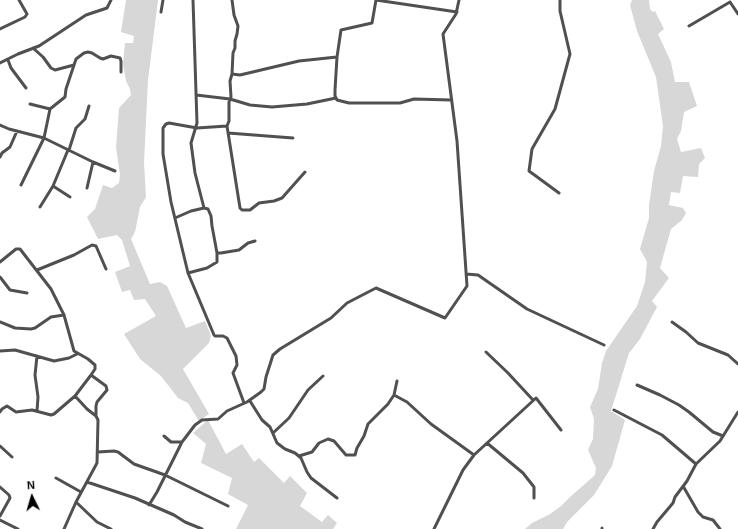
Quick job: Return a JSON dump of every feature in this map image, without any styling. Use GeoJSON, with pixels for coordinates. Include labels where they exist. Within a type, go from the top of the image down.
{"type":"FeatureCollection","features":[{"type":"Feature","properties":{"kind":"street"},"geometry":{"type":"LineString","coordinates":[[0,29],[25,17],[27,14],[19,0]]}},
{"type":"Feature","properties":{"kind":"street"},"geometry":{"type":"LineString","coordinates":[[0,63],[39,46],[86,15],[107,8],[111,0]]}},
{"type":"Feature","properties":{"kind":"street"},"geometry":{"type":"LineString","coordinates":[[161,12],[163,0]]}},
{"type":"Feature","properties":{"kind":"street"},"geometry":{"type":"LineString","coordinates":[[193,0],[197,128],[191,143],[195,173],[204,208]]}},
{"type":"Feature","properties":{"kind":"street"},"geometry":{"type":"LineString","coordinates":[[232,0],[234,15],[238,26],[234,41],[235,48],[233,53],[232,74],[230,81],[230,99],[228,102],[229,121],[227,126],[240,208],[242,210],[250,210],[259,203],[274,201],[282,198],[305,172]]}},
{"type":"Feature","properties":{"kind":"street"},"geometry":{"type":"LineString","coordinates":[[336,98],[337,57],[341,30],[372,23],[376,0],[457,12]]}},
{"type":"Feature","properties":{"kind":"street"},"geometry":{"type":"LineString","coordinates":[[149,505],[182,442],[198,422],[218,419],[227,411],[250,401],[264,388],[273,355],[276,352],[331,318],[347,304],[376,288],[445,318],[467,286],[457,141],[443,34],[457,12],[460,0]]}},
{"type":"Feature","properties":{"kind":"street"},"geometry":{"type":"LineString","coordinates":[[559,193],[529,171],[532,149],[555,109],[570,54],[560,11],[560,0]]}},
{"type":"Feature","properties":{"kind":"street"},"geometry":{"type":"LineString","coordinates":[[689,26],[730,1],[738,14]]}},
{"type":"Feature","properties":{"kind":"street"},"geometry":{"type":"LineString","coordinates":[[33,48],[44,57],[51,68],[55,70],[74,65]]}},
{"type":"Feature","properties":{"kind":"street"},"geometry":{"type":"LineString","coordinates":[[21,185],[44,138],[50,109],[65,97],[66,89],[76,59],[84,53],[92,53],[103,59],[111,56],[120,58],[121,72]]}},
{"type":"Feature","properties":{"kind":"street"},"geometry":{"type":"LineString","coordinates":[[232,74],[240,75],[299,61],[337,57]]}},
{"type":"Feature","properties":{"kind":"street"},"geometry":{"type":"LineString","coordinates":[[8,60],[11,68],[26,88]]}},
{"type":"Feature","properties":{"kind":"street"},"geometry":{"type":"LineString","coordinates":[[196,95],[230,99],[250,105],[272,107],[307,104],[336,98],[337,100],[349,103],[400,103],[414,99],[451,100]]}},
{"type":"Feature","properties":{"kind":"street"},"geometry":{"type":"LineString","coordinates":[[30,104],[50,109]]}},
{"type":"Feature","properties":{"kind":"street"},"geometry":{"type":"LineString","coordinates":[[40,206],[53,186],[76,128],[85,119],[89,106]]}},
{"type":"Feature","properties":{"kind":"street"},"geometry":{"type":"LineString","coordinates":[[227,126],[197,128],[169,123],[166,124],[163,128],[163,154],[175,218],[188,273],[214,335],[227,338],[236,356],[237,365],[233,373],[244,403]]}},
{"type":"Feature","properties":{"kind":"street"},"geometry":{"type":"LineString","coordinates":[[0,125],[44,138],[115,171]]}},
{"type":"Feature","properties":{"kind":"street"},"geometry":{"type":"LineString","coordinates":[[0,158],[2,153],[11,145],[17,131]]}},
{"type":"Feature","properties":{"kind":"street"},"geometry":{"type":"LineString","coordinates":[[228,133],[293,138]]}},
{"type":"Feature","properties":{"kind":"street"},"geometry":{"type":"LineString","coordinates":[[87,188],[93,162]]}},
{"type":"Feature","properties":{"kind":"street"},"geometry":{"type":"LineString","coordinates":[[53,186],[70,197]]}},
{"type":"Feature","properties":{"kind":"street"},"geometry":{"type":"LineString","coordinates":[[175,218],[188,212],[204,208],[208,209],[210,213],[218,253],[217,262],[207,268],[188,273]]}},
{"type":"Feature","properties":{"kind":"street"},"geometry":{"type":"LineString","coordinates":[[218,253],[239,250],[255,241]]}},
{"type":"Feature","properties":{"kind":"street"},"geometry":{"type":"LineString","coordinates":[[37,270],[74,255],[92,244],[96,246],[106,269]]}},
{"type":"Feature","properties":{"kind":"street"},"geometry":{"type":"LineString","coordinates":[[0,262],[18,249],[23,252],[51,290],[64,315],[74,352],[96,365],[91,376],[75,396],[54,414],[48,415],[37,411],[16,412],[7,406],[0,412]]}},
{"type":"Feature","properties":{"kind":"street"},"geometry":{"type":"LineString","coordinates":[[466,274],[478,275],[527,309],[604,345]]}},
{"type":"Feature","properties":{"kind":"street"},"geometry":{"type":"LineString","coordinates":[[0,277],[10,290],[27,294]]}},
{"type":"Feature","properties":{"kind":"street"},"geometry":{"type":"LineString","coordinates":[[0,322],[15,328],[31,329],[35,328],[51,317],[64,315]]}},
{"type":"Feature","properties":{"kind":"street"},"geometry":{"type":"LineString","coordinates":[[672,322],[698,343],[728,356],[738,364]]}},
{"type":"Feature","properties":{"kind":"street"},"geometry":{"type":"LineString","coordinates":[[0,351],[15,350],[54,361],[69,358],[77,354]]}},
{"type":"Feature","properties":{"kind":"street"},"geometry":{"type":"LineString","coordinates":[[486,352],[508,372],[533,400]]}},
{"type":"Feature","properties":{"kind":"street"},"geometry":{"type":"LineString","coordinates":[[37,356],[35,375],[38,397],[37,411]]}},
{"type":"Feature","properties":{"kind":"street"},"geometry":{"type":"LineString","coordinates":[[64,529],[81,492],[97,463],[98,420],[96,416],[96,404],[106,392],[106,388],[91,376]]}},
{"type":"Feature","properties":{"kind":"street"},"geometry":{"type":"LineString","coordinates":[[273,433],[289,418],[308,390],[323,376]]}},
{"type":"Feature","properties":{"kind":"street"},"geometry":{"type":"LineString","coordinates":[[299,456],[312,452],[319,443],[328,440],[334,441],[346,455],[355,455],[368,424],[388,404],[394,395],[397,381]]}},
{"type":"Feature","properties":{"kind":"street"},"geometry":{"type":"LineString","coordinates":[[637,385],[679,405],[713,432],[723,436]]}},
{"type":"Feature","properties":{"kind":"street"},"geometry":{"type":"LineString","coordinates":[[394,395],[407,402],[426,420],[474,454]]}},
{"type":"Feature","properties":{"kind":"street"},"geometry":{"type":"LineString","coordinates":[[75,396],[96,416]]}},
{"type":"Feature","properties":{"kind":"street"},"geometry":{"type":"LineString","coordinates":[[434,529],[463,470],[474,454],[533,400],[536,398],[561,430]]}},
{"type":"Feature","properties":{"kind":"street"},"geometry":{"type":"LineString","coordinates":[[250,401],[258,415],[270,427],[277,443],[299,456],[311,478],[337,498]]}},
{"type":"Feature","properties":{"kind":"street"},"geometry":{"type":"LineString","coordinates":[[614,410],[662,435],[696,464]]}},
{"type":"Feature","properties":{"kind":"street"},"geometry":{"type":"LineString","coordinates":[[653,529],[673,503],[675,497],[696,464],[720,441],[738,412]]}},
{"type":"Feature","properties":{"kind":"street"},"geometry":{"type":"LineString","coordinates":[[164,436],[172,442],[182,442]]}},
{"type":"Feature","properties":{"kind":"street"},"geometry":{"type":"LineString","coordinates":[[487,443],[523,473],[534,487],[534,498]]}},
{"type":"Feature","properties":{"kind":"street"},"geometry":{"type":"LineString","coordinates":[[0,446],[12,457]]}},
{"type":"Feature","properties":{"kind":"street"},"geometry":{"type":"LineString","coordinates":[[98,452],[118,452],[134,464],[165,475],[228,506]]}},
{"type":"Feature","properties":{"kind":"street"},"geometry":{"type":"LineString","coordinates":[[56,478],[81,492]]}},
{"type":"Feature","properties":{"kind":"street"},"geometry":{"type":"LineString","coordinates":[[87,482],[135,498],[202,529]]}},
{"type":"Feature","properties":{"kind":"street"},"geometry":{"type":"LineString","coordinates":[[683,486],[698,512],[703,517],[713,520],[720,529]]}},
{"type":"Feature","properties":{"kind":"street"},"geometry":{"type":"LineString","coordinates":[[0,487],[9,495],[10,498],[0,516]]}},
{"type":"Feature","properties":{"kind":"street"},"geometry":{"type":"LineString","coordinates":[[76,502],[97,522],[111,529]]}},
{"type":"Feature","properties":{"kind":"street"},"geometry":{"type":"LineString","coordinates":[[0,520],[18,529]]}},
{"type":"Feature","properties":{"kind":"shaded area"},"geometry":{"type":"Polygon","coordinates":[[[126,0],[158,0],[148,80],[144,163],[146,197],[140,207],[135,232],[131,239],[150,284],[160,282],[167,286],[186,328],[205,321],[211,336],[209,343],[183,369],[209,414],[199,421],[188,403],[178,398],[161,376],[140,359],[124,334],[156,316],[145,299],[134,300],[130,290],[122,292],[115,272],[130,266],[122,240],[117,235],[98,239],[87,217],[95,209],[103,185],[112,188],[119,183],[120,175],[116,147],[119,108],[131,95],[126,81],[123,64],[125,43],[133,43],[134,36],[121,32],[126,0]]]}},
{"type":"Feature","properties":{"kind":"shaded area"},"geometry":{"type":"Polygon","coordinates":[[[632,0],[649,0],[650,9],[653,12],[655,11],[664,29],[658,34],[671,62],[675,82],[689,82],[697,106],[684,112],[681,131],[677,139],[681,152],[701,148],[705,158],[699,164],[698,177],[683,176],[680,193],[671,192],[669,205],[683,208],[686,213],[682,220],[671,229],[660,268],[669,278],[652,301],[657,307],[640,339],[629,353],[611,411],[625,420],[612,466],[594,495],[567,522],[563,529],[525,529],[532,523],[550,514],[561,506],[595,475],[596,468],[588,450],[593,439],[594,419],[590,407],[598,389],[602,363],[606,351],[637,306],[645,282],[647,262],[640,249],[649,218],[649,205],[654,171],[661,146],[663,126],[656,77],[637,31],[630,5],[632,0]]]}},
{"type":"Feature","properties":{"kind":"shaded area"},"geometry":{"type":"Polygon","coordinates":[[[208,420],[226,454],[242,444],[254,462],[259,458],[284,483],[290,476],[307,493],[300,506],[322,522],[328,515],[337,523],[333,529],[236,529],[248,505],[228,494],[232,478],[201,463],[206,444],[193,433],[208,420]]]}}]}
